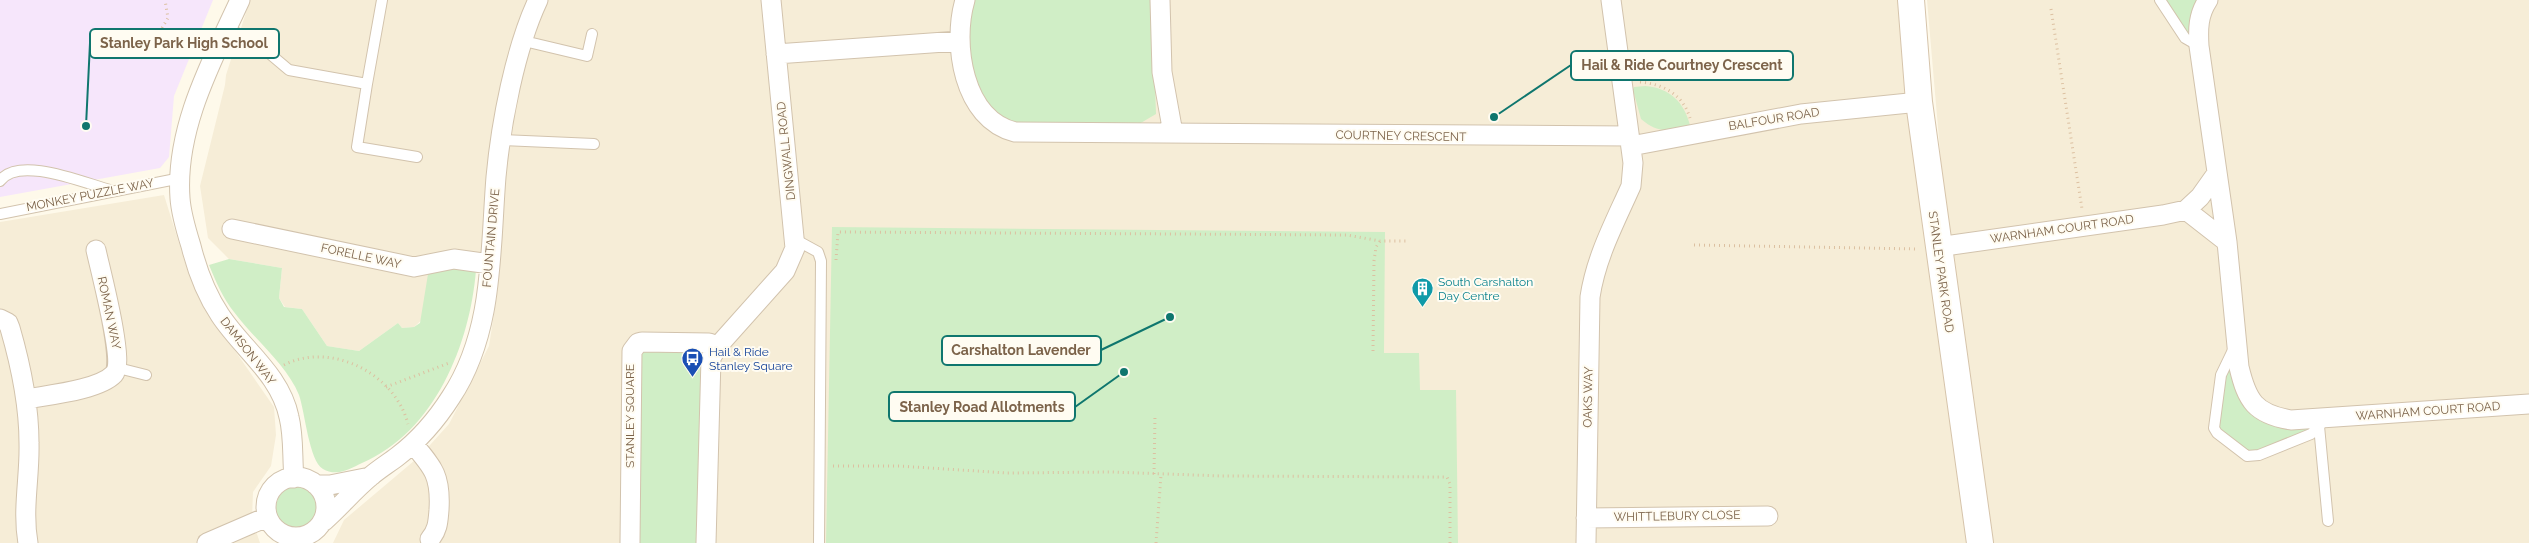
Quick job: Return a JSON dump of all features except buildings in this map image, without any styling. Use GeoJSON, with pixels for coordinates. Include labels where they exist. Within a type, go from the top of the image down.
{"type":"FeatureCollection","features":[{"type":"Feature","properties":{"kind":"street","name":"DAMSON WAY"},"geometry":{"type":"LineString","coordinates":[[240,0],[196,102],[187,128],[181,178],[182,213],[196,266],[206,290],[232,332],[269,374],[280,392],[289,417],[294,478]]}},
{"type":"Feature","properties":{"kind":"street","name":"DINGWALL ROAD"},"geometry":{"type":"LineString","coordinates":[[771,0],[795,244]]}},
{"type":"Feature","properties":{"kind":"street","name":"COURTNEY CRESCENT"},"geometry":{"type":"LineString","coordinates":[[965,0],[959,26],[959,41],[970,87],[985,114],[1002,128],[1026,132],[1630,141]]}},
{"type":"Feature","properties":{"kind":"street"},"geometry":{"type":"LineString","coordinates":[[1160,0],[1162,72],[1174,133]]}},
{"type":"Feature","properties":{"kind":"street","name":"OAKS WAY"},"geometry":{"type":"LineString","coordinates":[[1586,543],[1590,296],[1592,280],[1601,253],[1631,186],[1633,163],[1611,0]]}},
{"type":"Feature","properties":{"kind":"street","name":"STANLEY PARK ROAD"},"geometry":{"type":"LineString","coordinates":[[1911,0],[1919,102],[1980,543]]}},
{"type":"Feature","properties":{"kind":"street","name":"WARNHAM COURT ROAD"},"geometry":{"type":"LineString","coordinates":[[2208,0],[2201,10],[2198,30],[2199,46],[2227,242],[2236,344],[2244,388],[2250,400],[2259,409],[2272,417],[2323,422],[2529,404]]}},
{"type":"Feature","properties":{"kind":"street","name":"FOUNTAIN DRIVE"},"geometry":{"type":"LineString","coordinates":[[324,521],[370,477],[413,444],[452,396],[470,360],[483,319],[490,264],[500,140],[507,104],[533,5]]}},
{"type":"Feature","properties":{"kind":"street"},"geometry":{"type":"LineString","coordinates":[[776,54],[959,41]]}},
{"type":"Feature","properties":{"kind":"street","name":"BALFOUR ROAD"},"geometry":{"type":"LineString","coordinates":[[1630,141],[1694,133],[1801,114],[1919,102]]}},
{"type":"Feature","properties":{"kind":"street"},"geometry":{"type":"LineString","coordinates":[[2217,173],[2200,197],[2186,210],[2227,242]]}},
{"type":"Feature","properties":{"kind":"street","name":"WARNHAM COURT ROAD"},"geometry":{"type":"LineString","coordinates":[[1938,247],[2163,215],[2186,210]]}},
{"type":"Feature","properties":{"kind":"street","name":"FORELLE WAY"},"geometry":{"type":"LineString","coordinates":[[232,229],[414,267],[454,259],[490,264]]}},
{"type":"Feature","properties":{"kind":"street"},"geometry":{"type":"LineString","coordinates":[[706,543],[711,358],[718,346],[785,271],[795,244]]}},
{"type":"Feature","properties":{"kind":"street","name":"ROMAN WAY"},"geometry":{"type":"LineString","coordinates":[[26,399],[97,384],[115,373],[118,368],[115,339],[96,250]]}},
{"type":"Feature","properties":{"kind":"street"},"geometry":{"type":"LineString","coordinates":[[0,319],[8,323],[10,328],[26,399],[29,445],[25,516],[28,543]]}},
{"type":"Feature","properties":{"kind":"street","name":"STANLEY SQUARE"},"geometry":{"type":"LineString","coordinates":[[630,543],[632,351],[642,342],[709,343],[718,346]]}},
{"type":"Feature","properties":{"kind":"street"},"geometry":{"type":"LineString","coordinates":[[413,444],[430,463],[440,486],[437,528],[430,539]]}},
{"type":"Feature","properties":{"kind":"street","name":"FOUNTAIN DRIVE"},"geometry":{"type":"LineString","coordinates":[[316,485],[330,485],[370,477]]}},
{"type":"Feature","properties":{"kind":"street"},"geometry":{"type":"LineString","coordinates":[[294,478],[316,485],[326,499],[324,521],[306,539],[286,535],[274,528],[266,517],[267,501],[271,492],[282,480],[294,478]]}},
{"type":"Feature","properties":{"kind":"street","name":"WHITTLEBURY CLOSE"},"geometry":{"type":"LineString","coordinates":[[1586,518],[1768,516]]}},
{"type":"Feature","properties":{"kind":"street"},"geometry":{"type":"LineString","coordinates":[[208,543],[266,517]]}},
{"type":"Feature","properties":{"kind":"lane"},"geometry":{"type":"LineString","coordinates":[[382,0],[357,148],[417,157]]}},
{"type":"Feature","properties":{"kind":"lane"},"geometry":{"type":"LineString","coordinates":[[2160,0],[2185,38],[2199,46]]}},
{"type":"Feature","properties":{"kind":"lane"},"geometry":{"type":"LineString","coordinates":[[227,28],[257,43],[289,70],[367,84]]}},
{"type":"Feature","properties":{"kind":"lane"},"geometry":{"type":"LineString","coordinates":[[524,42],[587,56],[592,34]]}},
{"type":"Feature","properties":{"kind":"lane"},"geometry":{"type":"LineString","coordinates":[[500,140],[594,144]]}},
{"type":"Feature","properties":{"kind":"lane"},"geometry":{"type":"LineString","coordinates":[[0,181],[9,172],[28,169],[112,190]]}},
{"type":"Feature","properties":{"kind":"lane","name":"MONKEY PUZZLE WAY"},"geometry":{"type":"LineString","coordinates":[[0,211],[181,178]]}},
{"type":"Feature","properties":{"kind":"lane"},"geometry":{"type":"LineString","coordinates":[[795,244],[818,252],[820,261],[819,543]]}},
{"type":"Feature","properties":{"kind":"lane","name":"WARNHAM COURT ROAD"},"geometry":{"type":"LineString","coordinates":[[2236,344],[2221,375],[2214,420],[2217,433],[2247,456],[2253,456],[2311,434],[2323,422]]}},
{"type":"Feature","properties":{"kind":"lane"},"geometry":{"type":"LineString","coordinates":[[118,368],[146,375]]}},
{"type":"Feature","properties":{"kind":"lane"},"geometry":{"type":"LineString","coordinates":[[2323,422],[2328,521]]}},
{"type":"Feature","properties":{"kind":"path"},"geometry":{"type":"LineString","coordinates":[[103,55],[162,28],[168,18],[165,0]]}},
{"type":"Feature","properties":{"kind":"path"},"geometry":{"type":"LineString","coordinates":[[2051,10],[2084,226]]}},
{"type":"Feature","properties":{"kind":"path"},"geometry":{"type":"LineString","coordinates":[[1622,83],[1649,83],[1674,93],[1686,106],[1694,133]]}},
{"type":"Feature","properties":{"kind":"path"},"geometry":{"type":"LineString","coordinates":[[836,267],[838,232],[1347,235],[1380,241],[1406,241]]}},
{"type":"Feature","properties":{"kind":"path"},"geometry":{"type":"LineString","coordinates":[[1373,351],[1374,261],[1376,247],[1380,241]]}},
{"type":"Feature","properties":{"kind":"path"},"geometry":{"type":"LineString","coordinates":[[1694,245],[1924,249],[1938,247]]}},
{"type":"Feature","properties":{"kind":"path"},"geometry":{"type":"LineString","coordinates":[[269,374],[294,360],[322,356],[356,366],[377,378],[386,387],[402,409],[413,444]]}},
{"type":"Feature","properties":{"kind":"path"},"geometry":{"type":"LineString","coordinates":[[386,387],[444,364],[470,360]]}},
{"type":"Feature","properties":{"kind":"path"},"geometry":{"type":"LineString","coordinates":[[1154,474],[1155,415]]}},
{"type":"Feature","properties":{"kind":"path"},"geometry":{"type":"LineString","coordinates":[[830,456],[830,466],[899,466],[1007,473],[1111,472],[1161,475],[1447,477],[1450,484],[1450,543]]}},
{"type":"Feature","properties":{"kind":"path"},"geometry":{"type":"LineString","coordinates":[[1156,543],[1161,475]]}},
{"type":"Feature","properties":{"kind":"shaded area"},"geometry":{"type":"Polygon","coordinates":[[[0,0],[213,0],[174,96],[169,157],[160,168],[0,197],[0,0]]]}},
{"type":"Feature","properties":{"kind":"shaded area"},"geometry":{"type":"Polygon","coordinates":[[[250,0],[1911,0],[1980,543],[333,543],[344,520],[421,455],[449,424],[489,346],[498,288],[476,270],[414,327],[402,328],[398,323],[359,351],[327,346],[302,309],[285,307],[279,298],[282,268],[229,259],[208,238],[200,186],[226,75],[250,0]]]}},
{"type":"Feature","properties":{"kind":"shaded area"},"geometry":{"type":"Polygon","coordinates":[[[1927,0],[2529,0],[2529,543],[1993,543],[1947,232],[1927,0]]]}},
{"type":"Feature","properties":{"kind":"shaded area"},"geometry":{"type":"Polygon","coordinates":[[[164,195],[188,272],[213,319],[274,407],[276,435],[271,466],[253,492],[252,519],[260,543],[0,543],[0,222],[164,195]]]}},
{"type":"Feature","properties":{"kind":"green space"},"geometry":{"type":"Polygon","coordinates":[[[975,0],[1152,0],[1156,114],[1139,124],[1014,123],[1004,118],[995,111],[981,92],[970,58],[969,35],[975,0]]]}},
{"type":"Feature","properties":{"kind":"green space"},"geometry":{"type":"Polygon","coordinates":[[[2163,0],[2204,0],[2196,42],[2186,36],[2163,0]]]}},
{"type":"Feature","properties":{"kind":"green space"},"geometry":{"type":"Polygon","coordinates":[[[1645,86],[1662,90],[1675,98],[1684,109],[1690,125],[1664,130],[1654,127],[1641,119],[1633,90],[1634,87],[1645,86]]]}},
{"type":"Feature","properties":{"kind":"green space"},"geometry":{"type":"Polygon","coordinates":[[[832,227],[1385,232],[1384,353],[1419,353],[1420,390],[1456,390],[1458,543],[826,543],[832,227]]]}},
{"type":"Feature","properties":{"kind":"green space"},"geometry":{"type":"Polygon","coordinates":[[[229,259],[282,268],[279,298],[284,307],[302,309],[327,346],[359,351],[398,323],[402,328],[414,327],[420,323],[428,274],[454,267],[476,270],[466,327],[457,355],[444,383],[429,408],[410,430],[388,449],[353,468],[338,472],[323,469],[314,456],[299,395],[294,384],[278,362],[234,312],[214,278],[209,265],[229,259]]]}},
{"type":"Feature","properties":{"kind":"green space"},"geometry":{"type":"Polygon","coordinates":[[[641,349],[699,350],[701,353],[698,543],[636,543],[637,355],[641,349]]]}},
{"type":"Feature","properties":{"kind":"green space"},"geometry":{"type":"Polygon","coordinates":[[[2234,356],[2244,398],[2318,422],[2307,432],[2252,455],[2220,433],[2218,403],[2225,375],[2234,356]]]}},
{"type":"Feature","properties":{"kind":"green space"},"geometry":{"type":"Polygon","coordinates":[[[298,486],[310,490],[316,496],[320,508],[316,520],[310,526],[298,530],[286,526],[280,520],[276,508],[280,496],[286,490],[298,486]]]}},
{"type":"Feature","properties":{"kind":"place","name":"Hail & Ride Courtney Crescent"},"geometry":{"type":"Point","coordinates":[1494,117]}},
{"type":"Feature","properties":{"kind":"place","name":"Stanley Park High School"},"geometry":{"type":"Point","coordinates":[86,126]}},
{"type":"Feature","properties":{"kind":"place","name":"South Carshalton Day Centre"},"geometry":{"type":"Point","coordinates":[1422,308]}},
{"type":"Feature","properties":{"kind":"place","name":"Carshalton Lavender"},"geometry":{"type":"Point","coordinates":[1170,317]}},
{"type":"Feature","properties":{"kind":"place","name":"Stanley Road Allotments"},"geometry":{"type":"Point","coordinates":[1124,372]}},
{"type":"Feature","properties":{"kind":"place","name":"Hail & Ride Stanley Square"},"geometry":{"type":"Point","coordinates":[693,378]}}]}
